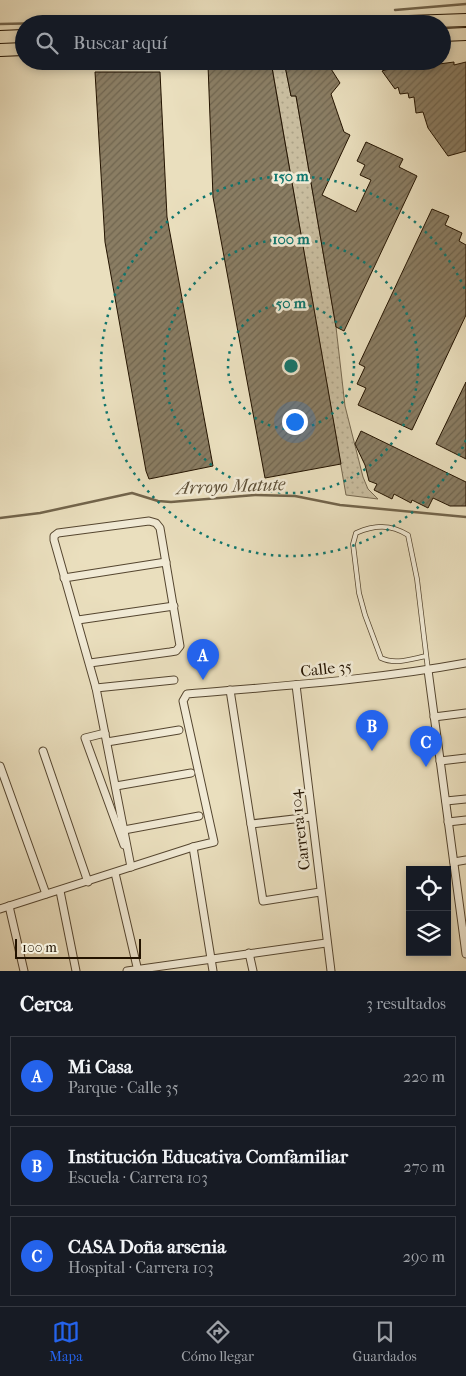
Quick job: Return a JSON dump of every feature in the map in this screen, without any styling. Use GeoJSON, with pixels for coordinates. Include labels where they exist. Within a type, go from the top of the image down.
{"type":"FeatureCollection","features":[{"type":"Feature","properties":{"kind":"highway"},"geometry":{"type":"LineString","coordinates":[[451,21],[466,20]]}},
{"type":"Feature","properties":{"kind":"highway"},"geometry":{"type":"LineString","coordinates":[[451,35],[466,34]]}},
{"type":"Feature","properties":{"kind":"highway"},"geometry":{"type":"LineString","coordinates":[[0,37],[15,36]]}},
{"type":"Feature","properties":{"kind":"highway"},"geometry":{"type":"LineString","coordinates":[[0,50],[15,49]]}},
{"type":"Feature","properties":{"kind":"street"},"geometry":{"type":"LineString","coordinates":[[90,663],[176,651],[180,646],[160,528],[156,523],[149,521],[58,533],[54,536],[64,578],[78,620],[96,688],[131,867]]}},
{"type":"Feature","properties":{"kind":"street"},"geometry":{"type":"LineString","coordinates":[[64,578],[166,562]]}},
{"type":"Feature","properties":{"kind":"street"},"geometry":{"type":"LineString","coordinates":[[78,620],[174,606]]}},
{"type":"Feature","properties":{"kind":"street","name":"Calle 35"},"geometry":{"type":"LineString","coordinates":[[193,847],[214,842],[183,701],[188,694],[296,685],[428,670],[466,662]]}},
{"type":"Feature","properties":{"kind":"street"},"geometry":{"type":"LineString","coordinates":[[428,670],[448,822],[463,905],[466,954]]}},
{"type":"Feature","properties":{"kind":"street"},"geometry":{"type":"LineString","coordinates":[[96,688],[174,680]]}},
{"type":"Feature","properties":{"kind":"street","name":"Carrera 104"},"geometry":{"type":"LineString","coordinates":[[296,685],[326,943],[331,971]]}},
{"type":"Feature","properties":{"kind":"street"},"geometry":{"type":"LineString","coordinates":[[230,690],[263,901],[320,892]]}},
{"type":"Feature","properties":{"kind":"street"},"geometry":{"type":"LineString","coordinates":[[434,717],[466,712]]}},
{"type":"Feature","properties":{"kind":"street"},"geometry":{"type":"LineString","coordinates":[[107,742],[179,730]]}},
{"type":"Feature","properties":{"kind":"street"},"geometry":{"type":"LineString","coordinates":[[106,733],[85,738],[131,867]]}},
{"type":"Feature","properties":{"kind":"street"},"geometry":{"type":"LineString","coordinates":[[42,751],[88,882]]}},
{"type":"Feature","properties":{"kind":"street"},"geometry":{"type":"LineString","coordinates":[[440,762],[466,758]]}},
{"type":"Feature","properties":{"kind":"street"},"geometry":{"type":"LineString","coordinates":[[0,766],[46,894]]}},
{"type":"Feature","properties":{"kind":"street"},"geometry":{"type":"LineString","coordinates":[[116,786],[191,773]]}},
{"type":"Feature","properties":{"kind":"street"},"geometry":{"type":"LineString","coordinates":[[446,801],[466,799]]}},
{"type":"Feature","properties":{"kind":"street"},"geometry":{"type":"LineString","coordinates":[[124,830],[199,816]]}},
{"type":"Feature","properties":{"kind":"street"},"geometry":{"type":"LineString","coordinates":[[251,824],[311,817]]}},
{"type":"Feature","properties":{"kind":"street"},"geometry":{"type":"LineString","coordinates":[[448,822],[466,820]]}},
{"type":"Feature","properties":{"kind":"street"},"geometry":{"type":"LineString","coordinates":[[4,908],[193,847],[213,971]]}},
{"type":"Feature","properties":{"kind":"street"},"geometry":{"type":"LineString","coordinates":[[454,862],[466,860]]}},
{"type":"Feature","properties":{"kind":"street"},"geometry":{"type":"LineString","coordinates":[[115,873],[138,970]]}},
{"type":"Feature","properties":{"kind":"street"},"geometry":{"type":"LineString","coordinates":[[60,891],[76,971]]}},
{"type":"Feature","properties":{"kind":"street"},"geometry":{"type":"LineString","coordinates":[[0,900],[24,971]]}},
{"type":"Feature","properties":{"kind":"street"},"geometry":{"type":"LineString","coordinates":[[128,971],[326,943]]}},
{"type":"Feature","properties":{"kind":"street"},"geometry":{"type":"LineString","coordinates":[[249,953],[253,971]]}},
{"type":"Feature","properties":{"kind":"lane"},"geometry":{"type":"LineString","coordinates":[[426,656],[396,661],[388,661],[381,658],[364,615],[359,593],[353,544],[356,534],[370,527],[387,526],[396,528],[408,535],[417,579],[428,670]]}},
{"type":"Feature","properties":{"kind":"shaded area"},"geometry":{"type":"Polygon","coordinates":[[[273,70],[286,70],[291,96],[296,96],[336,327],[345,406],[363,477],[368,489],[378,499],[346,495],[273,70]]]}},
{"type":"Feature","properties":{"kind":"building"},"geometry":{"type":"Polygon","coordinates":[[[451,62],[454,62],[454,65],[466,62],[466,151],[448,156],[428,128],[423,112],[416,113],[414,97],[409,98],[408,93],[400,94],[398,87],[395,89],[382,71],[451,70],[451,62]]]}},
{"type":"Feature","properties":{"kind":"building"},"geometry":{"type":"Polygon","coordinates":[[[208,70],[272,70],[341,464],[265,478],[213,197],[208,70]]]}},
{"type":"Feature","properties":{"kind":"building"},"geometry":{"type":"Polygon","coordinates":[[[286,70],[332,70],[340,83],[331,94],[344,132],[350,135],[322,195],[356,212],[371,180],[360,175],[365,165],[357,161],[366,142],[403,159],[399,167],[417,176],[344,331],[336,327],[296,96],[291,96],[286,70]]]}},
{"type":"Feature","properties":{"kind":"building"},"geometry":{"type":"Polygon","coordinates":[[[95,72],[160,72],[167,217],[213,466],[149,479],[146,471],[105,242],[95,72]]]}},
{"type":"Feature","properties":{"kind":"building"},"geometry":{"type":"Polygon","coordinates":[[[432,209],[449,216],[445,225],[462,233],[459,241],[466,245],[466,315],[412,430],[358,405],[366,388],[357,384],[365,367],[359,364],[432,209]]]}},
{"type":"Feature","properties":{"kind":"building"},"geometry":{"type":"Polygon","coordinates":[[[466,382],[466,459],[436,444],[466,382]]]}},
{"type":"Feature","properties":{"kind":"building"},"geometry":{"type":"Polygon","coordinates":[[[361,431],[466,482],[466,506],[450,506],[433,498],[428,508],[412,500],[411,503],[394,494],[392,499],[374,490],[377,484],[369,481],[365,465],[355,444],[361,431]]]}},
{"type":"Feature","properties":{"kind":"waterway"},"geometry":{"type":"LineString","coordinates":[[395,10],[466,4]]}},
{"type":"Feature","properties":{"kind":"waterway"},"geometry":{"type":"LineString","coordinates":[[0,24],[15,24]]}},
{"type":"Feature","properties":{"kind":"waterway","name":"Arroyo Matute"},"geometry":{"type":"LineString","coordinates":[[0,518],[40,513],[132,493],[158,501],[171,502],[255,495],[295,496],[340,505],[466,517]]}},
{"type":"Feature","properties":{"kind":"place","name":"Mi Casa"},"geometry":{"type":"Point","coordinates":[203,680]}},
{"type":"Feature","properties":{"kind":"place","name":"Institución Educativa Comfamiliar"},"geometry":{"type":"Point","coordinates":[372,751]}},
{"type":"Feature","properties":{"kind":"place","name":"CASA Doña arsenia"},"geometry":{"type":"Point","coordinates":[426,767]}}]}
